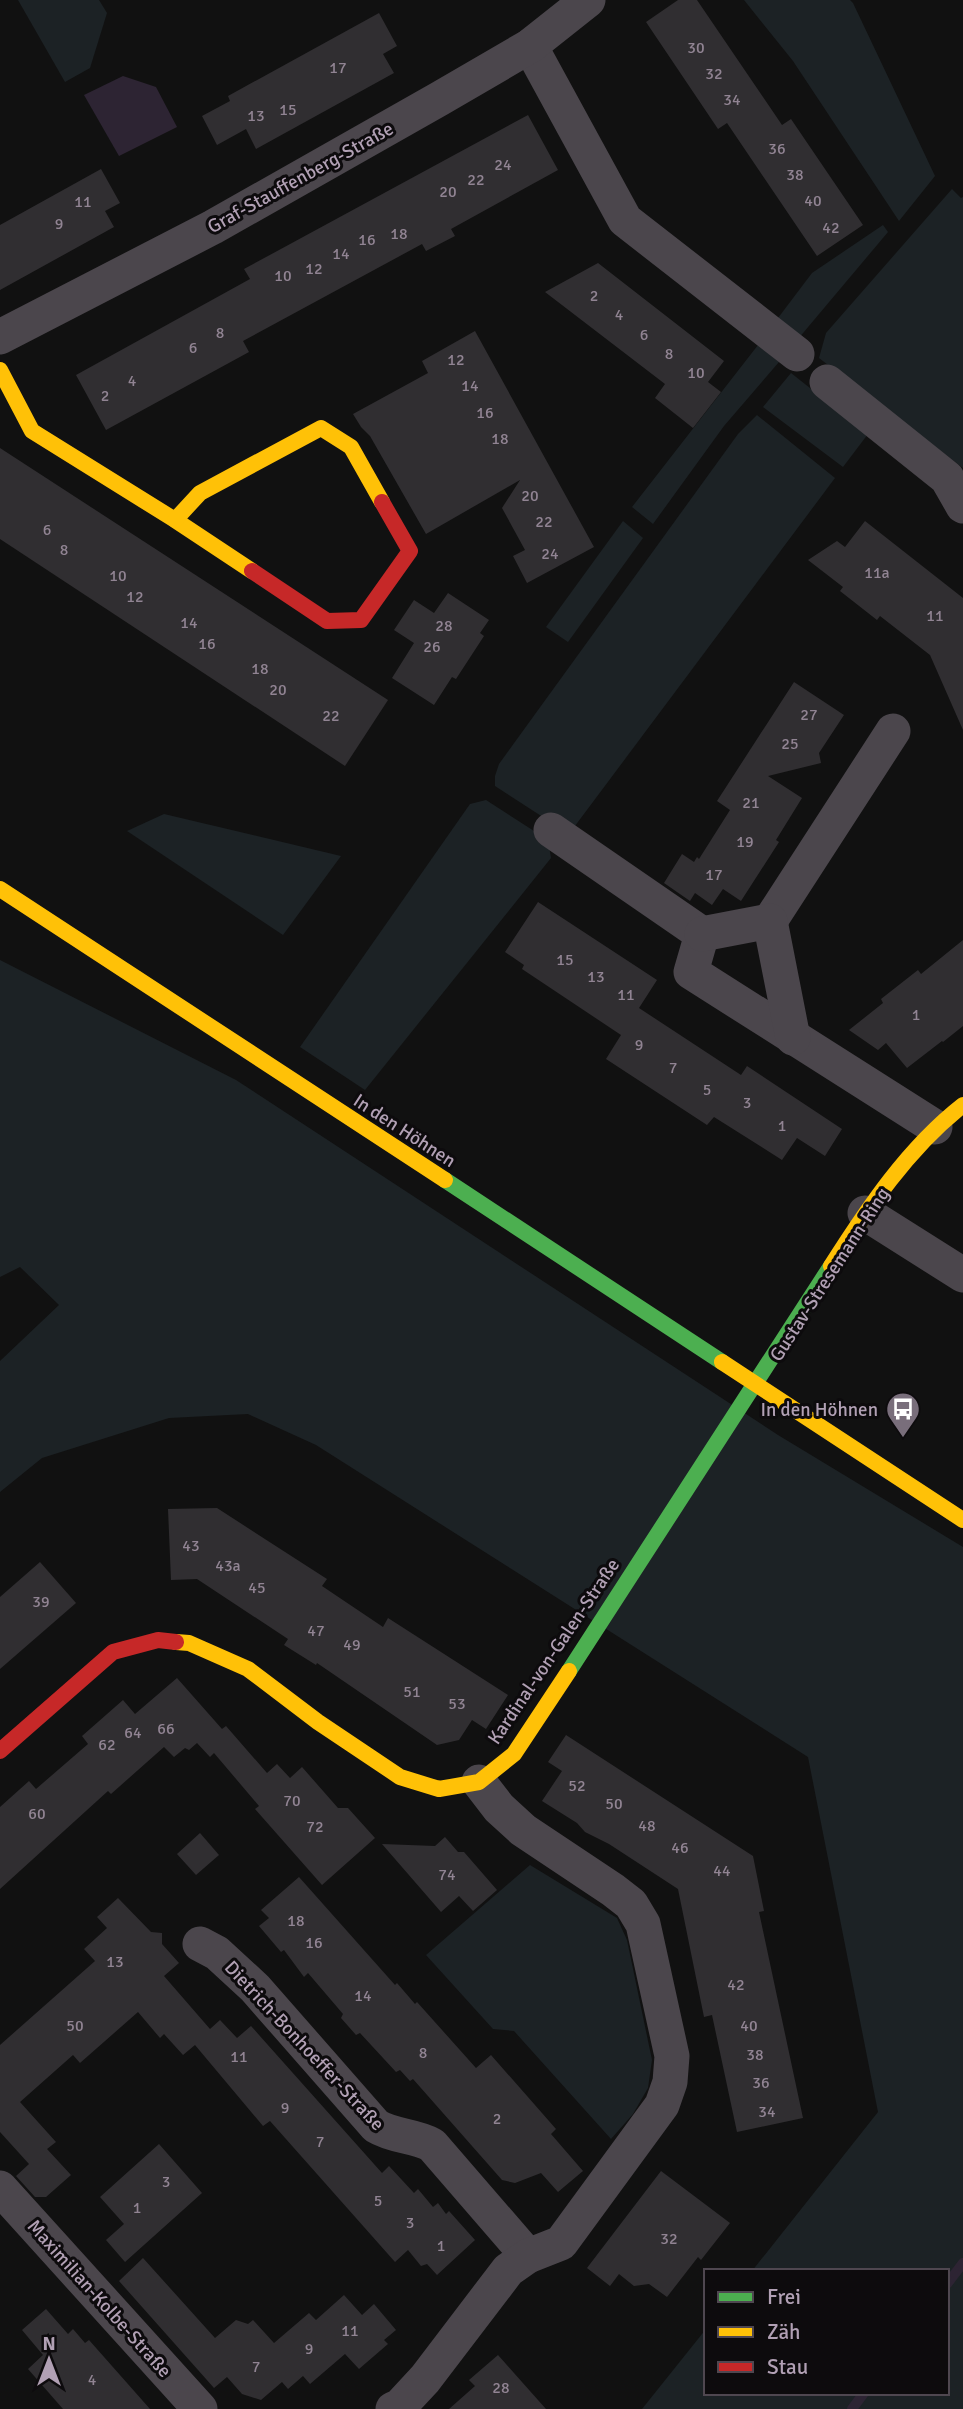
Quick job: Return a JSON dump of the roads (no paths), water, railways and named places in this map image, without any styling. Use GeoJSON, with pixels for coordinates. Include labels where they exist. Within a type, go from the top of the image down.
{"type":"FeatureCollection","features":[{"type":"Feature","properties":{"kind":"street","name":"Graf-Stauffenberg-Straße"},"geometry":{"type":"LineString","coordinates":[[0,337],[213,227],[427,106],[530,46],[588,0]]}},
{"type":"Feature","properties":{"kind":"street"},"geometry":{"type":"LineString","coordinates":[[530,46],[625,220],[797,354]]}},
{"type":"Feature","properties":{"kind":"street"},"geometry":{"type":"LineString","coordinates":[[0,370],[32,431],[175,520],[327,621],[361,620],[410,551],[351,447],[321,428],[200,493],[175,520]]}},
{"type":"Feature","properties":{"kind":"street"},"geometry":{"type":"LineString","coordinates":[[827,382],[947,478],[963,506]]}},
{"type":"Feature","properties":{"kind":"street"},"geometry":{"type":"LineString","coordinates":[[793,1038],[770,921],[893,731]]}},
{"type":"Feature","properties":{"kind":"street"},"geometry":{"type":"LineString","coordinates":[[551,830],[702,934],[770,921]]}},
{"type":"Feature","properties":{"kind":"street","name":"In den Höhnen"},"geometry":{"type":"LineString","coordinates":[[0,889],[963,1520]]}},
{"type":"Feature","properties":{"kind":"street"},"geometry":{"type":"LineString","coordinates":[[702,934],[691,972],[935,1126]]}},
{"type":"Feature","properties":{"kind":"street","name":"Gustav-Stresemann-Ring"},"geometry":{"type":"LineString","coordinates":[[757,1385],[864,1213],[935,1126],[963,1105]]}},
{"type":"Feature","properties":{"kind":"street"},"geometry":{"type":"LineString","coordinates":[[864,1213],[963,1275]]}},
{"type":"Feature","properties":{"kind":"street","name":"Kardinal-von-Galen-Straße"},"geometry":{"type":"LineString","coordinates":[[0,1751],[113,1652],[158,1640],[189,1643],[248,1670],[400,1777],[439,1789],[480,1782],[514,1754],[757,1385]]}},
{"type":"Feature","properties":{"kind":"street"},"geometry":{"type":"LineString","coordinates":[[393,2409],[400,2406],[425,2379],[508,2270],[528,2256],[561,2243],[662,2105],[670,2082],[672,2056],[643,1924],[631,1904],[523,1830],[499,1808],[480,1782]]}},
{"type":"Feature","properties":{"kind":"street","name":"Dietrich-Bonhoeffer-Straße"},"geometry":{"type":"LineString","coordinates":[[200,1944],[216,1953],[255,1988],[376,2126],[389,2134],[418,2137],[432,2145],[528,2256]]}},
{"type":"Feature","properties":{"kind":"street","name":"Maximilian-Kolbe-Straße"},"geometry":{"type":"LineString","coordinates":[[0,2188],[200,2409]]}},
{"type":"Feature","properties":{"kind":"waterway"},"geometry":{"type":"LineString","coordinates":[[949,2281],[963,2263]]}},
{"type":"Feature","properties":{"kind":"waterway"},"geometry":{"type":"LineString","coordinates":[[852,2409],[862,2395]]}},
{"type":"Feature","properties":{"kind":"place","name":"In den Höhnen"},"geometry":{"type":"Point","coordinates":[903,1439]}}]}
